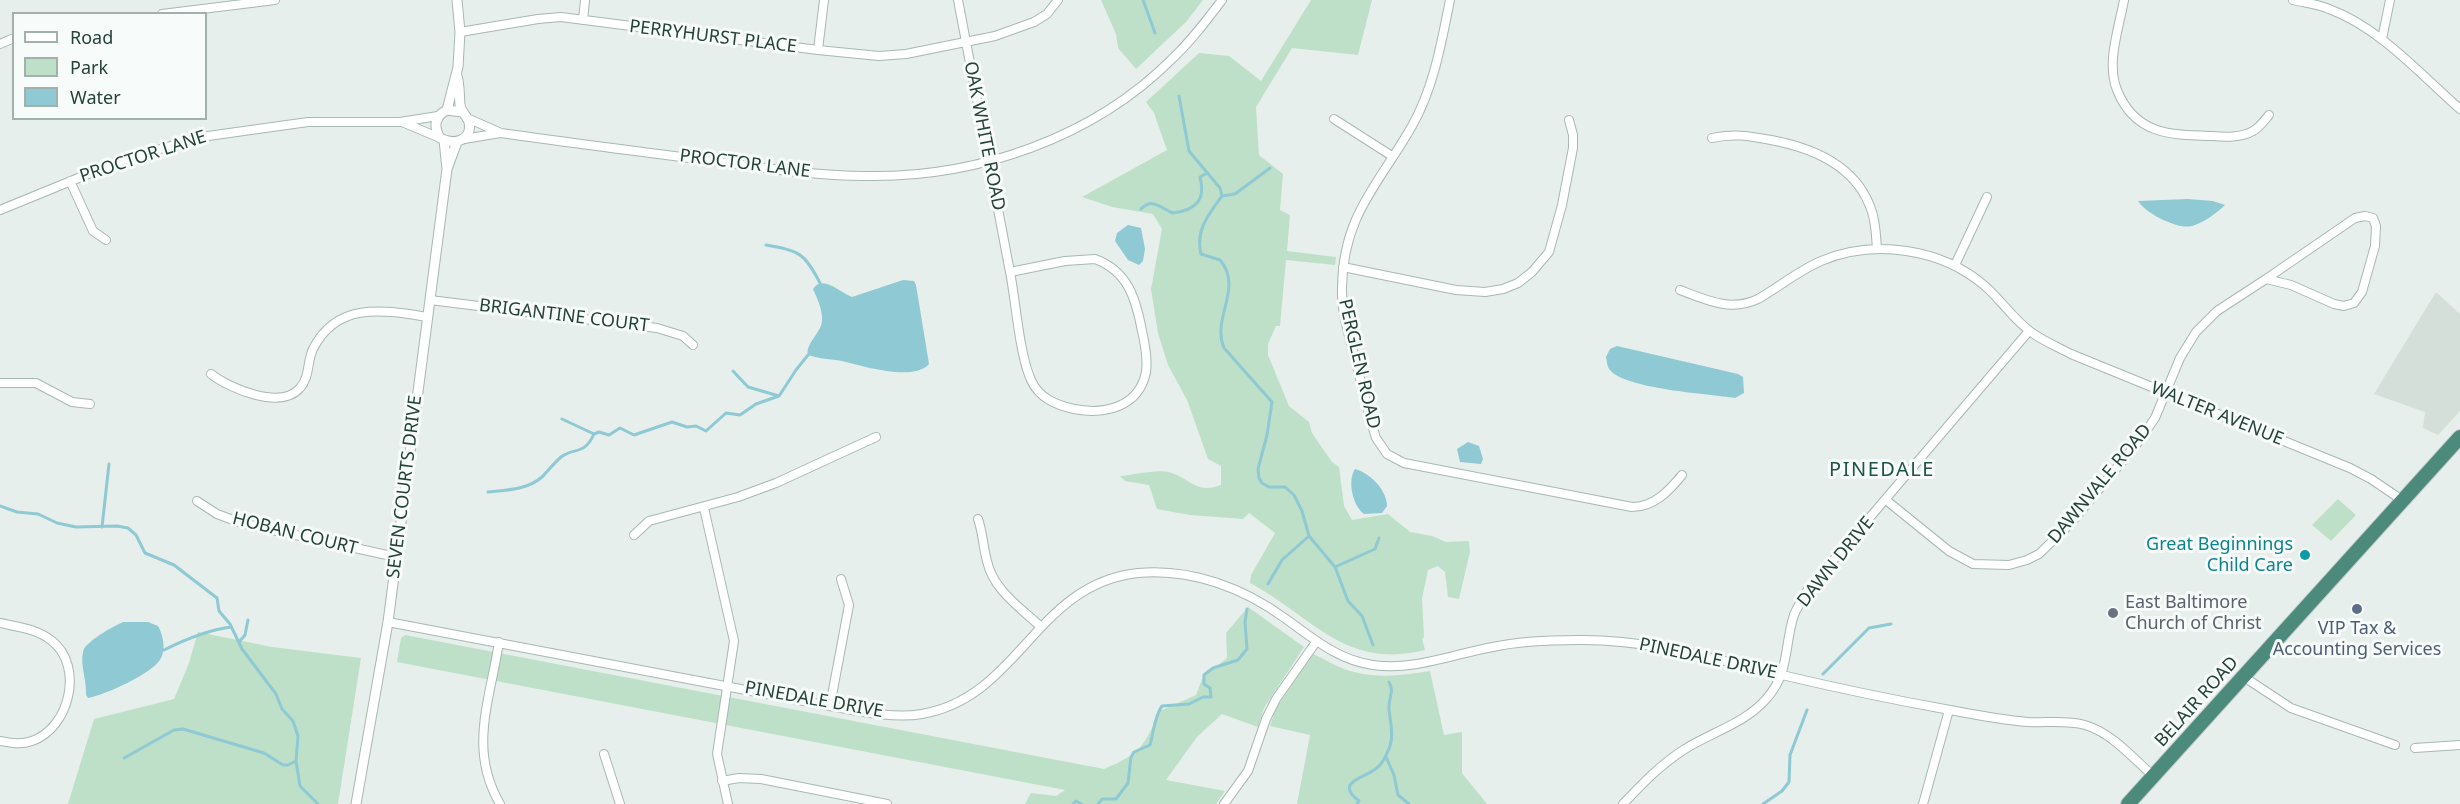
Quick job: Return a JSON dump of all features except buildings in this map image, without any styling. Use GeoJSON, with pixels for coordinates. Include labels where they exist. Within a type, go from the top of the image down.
{"type":"FeatureCollection","features":[{"type":"Feature","properties":{"kind":"highway","name":"BELAIR ROAD"},"geometry":{"type":"LineString","coordinates":[[2128,804],[2460,437]]}},
{"type":"Feature","properties":{"kind":"street"},"geometry":{"type":"LineString","coordinates":[[178,12],[274,0]]}},
{"type":"Feature","properties":{"kind":"street"},"geometry":{"type":"LineString","coordinates":[[457,0],[460,32],[457,76],[447,110],[438,116],[435,124],[442,139],[460,141],[469,128],[457,76]]}},
{"type":"Feature","properties":{"kind":"street"},"geometry":{"type":"LineString","coordinates":[[583,20],[585,0]]}},
{"type":"Feature","properties":{"kind":"street"},"geometry":{"type":"LineString","coordinates":[[818,50],[824,0]]}},
{"type":"Feature","properties":{"kind":"street","name":"OAK WHITE ROAD"},"geometry":{"type":"LineString","coordinates":[[958,0],[1027,369],[1032,381],[1040,393],[1062,406],[1088,411],[1114,409],[1134,396],[1142,385],[1147,359],[1138,310],[1127,281],[1106,263],[1088,259],[1065,261],[1010,272]]}},
{"type":"Feature","properties":{"kind":"street","name":"PERRYHURST PLACE"},"geometry":{"type":"LineString","coordinates":[[460,32],[550,17],[861,55],[894,55],[995,36],[1024,26],[1047,14],[1058,0]]}},
{"type":"Feature","properties":{"kind":"street","name":"PROCTOR LANE"},"geometry":{"type":"LineString","coordinates":[[460,141],[501,133],[781,170],[829,174],[899,176],[963,167],[1019,153],[1069,132],[1134,92],[1172,59],[1222,0]]}},
{"type":"Feature","properties":{"kind":"street","name":"PERGLEN ROAD"},"geometry":{"type":"LineString","coordinates":[[1450,0],[1441,49],[1430,85],[1411,127],[1358,212],[1343,267],[1342,289],[1347,325],[1376,438],[1387,454],[1404,463],[1557,494],[1638,507],[1663,495],[1682,475]]}},
{"type":"Feature","properties":{"kind":"street"},"geometry":{"type":"LineString","coordinates":[[2124,0],[2114,52],[2114,79],[2121,99],[2138,120],[2156,132],[2172,135],[2240,136],[2252,132],[2269,116]]}},
{"type":"Feature","properties":{"kind":"street"},"geometry":{"type":"LineString","coordinates":[[2293,0],[2336,11],[2382,39],[2460,109]]}},
{"type":"Feature","properties":{"kind":"street"},"geometry":{"type":"LineString","coordinates":[[2382,39],[2390,0]]}},
{"type":"Feature","properties":{"kind":"street"},"geometry":{"type":"LineString","coordinates":[[447,110],[465,115]]}},
{"type":"Feature","properties":{"kind":"street","name":"PROCTOR LANE"},"geometry":{"type":"LineString","coordinates":[[465,115],[501,133]]}},
{"type":"Feature","properties":{"kind":"street","name":"PROCTOR LANE"},"geometry":{"type":"LineString","coordinates":[[0,210],[70,181],[169,145],[234,131],[308,122],[400,122],[438,116]]}},
{"type":"Feature","properties":{"kind":"street"},"geometry":{"type":"LineString","coordinates":[[1334,119],[1392,156]]}},
{"type":"Feature","properties":{"kind":"street"},"geometry":{"type":"LineString","coordinates":[[1343,267],[1456,290],[1485,292],[1503,289],[1518,283],[1542,261],[1554,237],[1573,148],[1573,135],[1569,120]]}},
{"type":"Feature","properties":{"kind":"street","name":"PROCTOR LANE"},"geometry":{"type":"LineString","coordinates":[[400,122],[442,139]]}},
{"type":"Feature","properties":{"kind":"street"},"geometry":{"type":"LineString","coordinates":[[1712,138],[1735,134],[1797,146],[1827,158],[1847,175],[1864,196],[1873,217],[1877,249]]}},
{"type":"Feature","properties":{"kind":"street","name":"SEVEN COURTS DRIVE"},"geometry":{"type":"LineString","coordinates":[[356,804],[388,622],[447,169],[442,139]]}},
{"type":"Feature","properties":{"kind":"street","name":"SEVEN COURTS DRIVE"},"geometry":{"type":"LineString","coordinates":[[447,169],[460,141]]}},
{"type":"Feature","properties":{"kind":"street"},"geometry":{"type":"LineString","coordinates":[[70,181],[88,224],[98,236],[106,240]]}},
{"type":"Feature","properties":{"kind":"street"},"geometry":{"type":"LineString","coordinates":[[1955,265],[1987,197]]}},
{"type":"Feature","properties":{"kind":"street","name":"DAWNVALE ROAD"},"geometry":{"type":"LineString","coordinates":[[1886,500],[1959,558],[1973,564],[1998,566],[2027,560],[2052,544],[2126,457],[2155,418],[2180,358],[2196,332],[2217,311],[2355,219],[2368,217],[2375,222],[2377,235],[2375,246],[2362,292],[2354,303],[2344,306],[2334,304],[2291,285],[2266,279]]}},
{"type":"Feature","properties":{"kind":"street","name":"WALTER AVENUE"},"geometry":{"type":"LineString","coordinates":[[1680,290],[1727,306],[1748,304],[1819,262],[1851,252],[1877,249],[1923,254],[1955,265],[1985,286],[2029,331],[2071,354],[2350,468],[2403,501]]}},
{"type":"Feature","properties":{"kind":"street","name":"BRIGANTINE COURT"},"geometry":{"type":"LineString","coordinates":[[430,300],[657,328],[683,336],[693,345]]}},
{"type":"Feature","properties":{"kind":"street"},"geometry":{"type":"LineString","coordinates":[[211,374],[237,388],[273,398],[286,397],[302,386],[314,347],[322,334],[336,322],[353,314],[371,310],[427,317]]}},
{"type":"Feature","properties":{"kind":"street","name":"DAWN DRIVE"},"geometry":{"type":"LineString","coordinates":[[1623,804],[1669,760],[1686,748],[1745,717],[1766,699],[1782,675],[1794,615],[1808,591],[2029,331]]}},
{"type":"Feature","properties":{"kind":"street"},"geometry":{"type":"LineString","coordinates":[[0,383],[32,382],[72,402],[90,404]]}},
{"type":"Feature","properties":{"kind":"street"},"geometry":{"type":"LineString","coordinates":[[634,535],[650,521],[704,508],[776,483],[876,437]]}},
{"type":"Feature","properties":{"kind":"street","name":"HOBAN COURT"},"geometry":{"type":"LineString","coordinates":[[197,501],[218,514],[241,523],[396,557]]}},
{"type":"Feature","properties":{"kind":"street"},"geometry":{"type":"LineString","coordinates":[[704,508],[732,627],[733,655],[717,745],[718,762],[728,804]]}},
{"type":"Feature","properties":{"kind":"street"},"geometry":{"type":"LineString","coordinates":[[978,519],[987,562],[994,579],[1001,589],[1041,627]]}},
{"type":"Feature","properties":{"kind":"street","name":"PINEDALE DRIVE"},"geometry":{"type":"LineString","coordinates":[[388,622],[830,706],[871,713],[920,714],[969,697],[994,678],[1065,603],[1088,589],[1118,578],[1156,573],[1194,577],[1234,588],[1284,617],[1316,642],[1353,661],[1394,666],[1421,664],[1497,646],[1545,641],[1608,640],[1668,647],[1782,675],[1949,710],[2004,719],[2085,725],[2105,734],[2153,776]]}},
{"type":"Feature","properties":{"kind":"street"},"geometry":{"type":"LineString","coordinates":[[830,706],[849,605],[841,579]]}},
{"type":"Feature","properties":{"kind":"street"},"geometry":{"type":"LineString","coordinates":[[0,623],[33,630],[49,638],[60,648],[68,664],[69,673],[64,710],[54,727],[39,739],[25,743],[0,741]]}},
{"type":"Feature","properties":{"kind":"street"},"geometry":{"type":"LineString","coordinates":[[499,642],[482,747],[487,775],[500,804]]}},
{"type":"Feature","properties":{"kind":"street"},"geometry":{"type":"LineString","coordinates":[[1224,804],[1248,771],[1266,719],[1276,699],[1316,642]]}},
{"type":"Feature","properties":{"kind":"street"},"geometry":{"type":"LineString","coordinates":[[2244,677],[2291,708],[2395,745]]}},
{"type":"Feature","properties":{"kind":"street"},"geometry":{"type":"LineString","coordinates":[[1923,804],[1949,710]]}},
{"type":"Feature","properties":{"kind":"street"},"geometry":{"type":"LineString","coordinates":[[2415,748],[2460,745]]}},
{"type":"Feature","properties":{"kind":"street"},"geometry":{"type":"LineString","coordinates":[[603,754],[620,804]]}},
{"type":"Feature","properties":{"kind":"street"},"geometry":{"type":"LineString","coordinates":[[722,781],[739,778],[761,779],[887,804]]}},
{"type":"Feature","properties":{"kind":"shaded area"},"geometry":{"type":"Polygon","coordinates":[[[2436,292],[2460,314],[2460,411],[2438,435],[2423,428],[2425,412],[2374,394],[2436,292]]]}},
{"type":"Feature","properties":{"kind":"green space"},"geometry":{"type":"Polygon","coordinates":[[[1101,0],[1203,0],[1186,22],[1136,69],[1118,48],[1116,34],[1101,0]]]}},
{"type":"Feature","properties":{"kind":"green space"},"geometry":{"type":"Polygon","coordinates":[[[1311,0],[1372,0],[1358,55],[1292,48],[1256,107],[1259,155],[1283,174],[1280,210],[1290,215],[1287,251],[1336,257],[1335,265],[1286,260],[1280,326],[1276,326],[1268,344],[1268,355],[1289,406],[1309,422],[1312,433],[1332,462],[1339,467],[1344,506],[1352,520],[1388,514],[1410,532],[1432,536],[1446,542],[1469,541],[1470,552],[1459,599],[1448,597],[1445,572],[1438,566],[1428,570],[1422,599],[1424,637],[1422,639],[1425,650],[1397,654],[1373,653],[1351,647],[1331,637],[1250,583],[1251,575],[1275,533],[1249,513],[1243,519],[1190,515],[1157,509],[1149,485],[1125,481],[1120,476],[1163,471],[1176,474],[1199,487],[1212,488],[1221,485],[1221,466],[1208,459],[1187,400],[1168,365],[1158,333],[1151,289],[1162,229],[1153,214],[1112,207],[1082,197],[1167,150],[1154,113],[1146,102],[1199,53],[1229,56],[1261,81],[1311,0]]]}},
{"type":"Feature","properties":{"kind":"green space"},"geometry":{"type":"Polygon","coordinates":[[[2338,499],[2356,515],[2331,541],[2312,525],[2338,499]]]}},
{"type":"Feature","properties":{"kind":"green space"},"geometry":{"type":"Polygon","coordinates":[[[1248,607],[1304,647],[1264,708],[1258,727],[1222,714],[1197,737],[1166,780],[1225,791],[1216,804],[1025,804],[1031,793],[1056,796],[1065,790],[397,662],[401,638],[405,635],[1104,769],[1140,748],[1160,711],[1196,695],[1203,677],[1227,658],[1226,633],[1248,607]]]}},
{"type":"Feature","properties":{"kind":"green space"},"geometry":{"type":"Polygon","coordinates":[[[198,632],[272,647],[361,658],[338,804],[68,804],[94,719],[174,699],[189,663],[198,632]]]}},
{"type":"Feature","properties":{"kind":"green space"},"geometry":{"type":"Polygon","coordinates":[[[1313,654],[1344,669],[1365,674],[1397,675],[1430,671],[1444,735],[1462,732],[1462,773],[1487,804],[1297,804],[1310,735],[1270,726],[1276,708],[1313,654]]]}},
{"type":"Feature","properties":{"kind":"water"},"geometry":{"type":"Polygon","coordinates":[[[2188,199],[2213,201],[2225,205],[2205,220],[2186,227],[2171,223],[2147,211],[2138,201],[2188,199]]]}},
{"type":"Feature","properties":{"kind":"water"},"geometry":{"type":"Polygon","coordinates":[[[1128,225],[1141,228],[1145,249],[1143,261],[1139,265],[1128,260],[1115,241],[1117,233],[1128,225]]]}},
{"type":"Feature","properties":{"kind":"water"},"geometry":{"type":"Polygon","coordinates":[[[903,280],[914,281],[916,285],[929,364],[912,372],[900,372],[808,355],[809,347],[822,321],[821,308],[813,289],[817,285],[827,284],[852,297],[903,280]]]}},
{"type":"Feature","properties":{"kind":"water"},"geometry":{"type":"Polygon","coordinates":[[[1617,346],[1738,374],[1743,377],[1744,393],[1735,398],[1669,390],[1632,382],[1619,376],[1608,367],[1606,357],[1610,349],[1617,346]]]}},
{"type":"Feature","properties":{"kind":"water"},"geometry":{"type":"Polygon","coordinates":[[[1468,442],[1479,446],[1483,459],[1481,464],[1460,462],[1457,449],[1468,442]]]}},
{"type":"Feature","properties":{"kind":"water"},"geometry":{"type":"Polygon","coordinates":[[[1355,469],[1372,478],[1381,488],[1387,506],[1382,513],[1364,514],[1360,510],[1351,486],[1355,469]]]}},
{"type":"Feature","properties":{"kind":"water"},"geometry":{"type":"Polygon","coordinates":[[[123,622],[148,622],[158,626],[163,642],[161,658],[157,664],[139,676],[117,688],[88,698],[82,662],[83,652],[88,644],[100,635],[123,622]]]}},
{"type":"Feature","properties":{"kind":"waterway"},"geometry":{"type":"LineString","coordinates":[[1143,0],[1155,33]]}},
{"type":"Feature","properties":{"kind":"waterway"},"geometry":{"type":"LineString","coordinates":[[1179,96],[1189,151],[1220,188],[1222,196]]}},
{"type":"Feature","properties":{"kind":"waterway"},"geometry":{"type":"LineString","coordinates":[[1270,168],[1235,194],[1222,196],[1204,223],[1200,237],[1201,254],[1220,260],[1227,271],[1228,292],[1221,326],[1224,348],[1272,402],[1267,435],[1258,469],[1259,478],[1269,487],[1285,487],[1294,495],[1302,511],[1309,536],[1335,567],[1348,601],[1362,616],[1373,645]]}},
{"type":"Feature","properties":{"kind":"waterway"},"geometry":{"type":"LineString","coordinates":[[1141,209],[1149,204],[1157,205],[1173,213],[1188,209],[1200,198],[1202,192],[1200,177],[1207,173]]}},
{"type":"Feature","properties":{"kind":"waterway"},"geometry":{"type":"LineString","coordinates":[[766,245],[793,251],[805,259],[820,283]]}},
{"type":"Feature","properties":{"kind":"waterway"},"geometry":{"type":"LineString","coordinates":[[562,419],[594,434],[599,432],[609,435],[620,428],[634,435],[672,422],[687,427],[696,426],[706,431],[726,413],[740,415],[756,404],[779,396],[808,355]]}},
{"type":"Feature","properties":{"kind":"waterway"},"geometry":{"type":"LineString","coordinates":[[733,371],[748,387],[779,396]]}},
{"type":"Feature","properties":{"kind":"waterway"},"geometry":{"type":"LineString","coordinates":[[488,492],[530,485],[542,477],[561,457],[583,448],[594,434]]}},
{"type":"Feature","properties":{"kind":"waterway"},"geometry":{"type":"LineString","coordinates":[[102,527],[109,464]]}},
{"type":"Feature","properties":{"kind":"waterway"},"geometry":{"type":"LineString","coordinates":[[0,506],[17,512],[38,514],[57,523],[76,527],[128,528],[136,535],[145,553],[174,565],[217,598],[219,611],[230,624],[242,649],[276,694],[282,709],[293,721],[298,736],[296,761],[300,786],[318,804]]}},
{"type":"Feature","properties":{"kind":"waterway"},"geometry":{"type":"LineString","coordinates":[[1268,584],[1282,560],[1309,536]]}},
{"type":"Feature","properties":{"kind":"waterway"},"geometry":{"type":"LineString","coordinates":[[1335,567],[1375,549],[1379,538]]}},
{"type":"Feature","properties":{"kind":"waterway"},"geometry":{"type":"LineString","coordinates":[[1098,804],[1102,799],[1116,799],[1128,783],[1131,757],[1134,752],[1150,745],[1162,706],[1189,704],[1203,697],[1211,697],[1210,688],[1204,684],[1204,675],[1213,668],[1238,660],[1247,649],[1245,622],[1247,609]]}},
{"type":"Feature","properties":{"kind":"waterway"},"geometry":{"type":"LineString","coordinates":[[239,642],[245,635],[248,620]]}},
{"type":"Feature","properties":{"kind":"waterway"},"geometry":{"type":"LineString","coordinates":[[1823,674],[1869,628],[1891,624]]}},
{"type":"Feature","properties":{"kind":"waterway"},"geometry":{"type":"LineString","coordinates":[[164,650],[196,636],[231,627]]}},
{"type":"Feature","properties":{"kind":"waterway"},"geometry":{"type":"LineString","coordinates":[[1357,804],[1359,801],[1349,788],[1351,784],[1379,766],[1390,746],[1392,732],[1389,682]]}},
{"type":"Feature","properties":{"kind":"waterway"},"geometry":{"type":"LineString","coordinates":[[1763,804],[1782,791],[1789,782],[1790,755],[1807,710]]}},
{"type":"Feature","properties":{"kind":"waterway"},"geometry":{"type":"LineString","coordinates":[[124,758],[174,730],[183,729],[264,753],[283,765],[296,761]]}},
{"type":"Feature","properties":{"kind":"waterway"},"geometry":{"type":"LineString","coordinates":[[1386,757],[1394,775],[1398,795],[1409,804]]}},
{"type":"Feature","properties":{"kind":"waterway"},"geometry":{"type":"LineString","coordinates":[[1073,804],[1076,801],[1082,804]]}},
{"type":"Feature","properties":{"kind":"place","name":"Great Beginnings Child Care"},"geometry":{"type":"Point","coordinates":[2305,555]}},
{"type":"Feature","properties":{"kind":"place","name":"VIP Tax & Accounting Services"},"geometry":{"type":"Point","coordinates":[2357,609]}},
{"type":"Feature","properties":{"kind":"place","name":"East Baltimore Church of Christ"},"geometry":{"type":"Point","coordinates":[2113,613]}},
{"type":"Feature","properties":{"kind":"district","name":"PINEDALE"},"geometry":{"type":"Point","coordinates":[1882,470]}}]}
